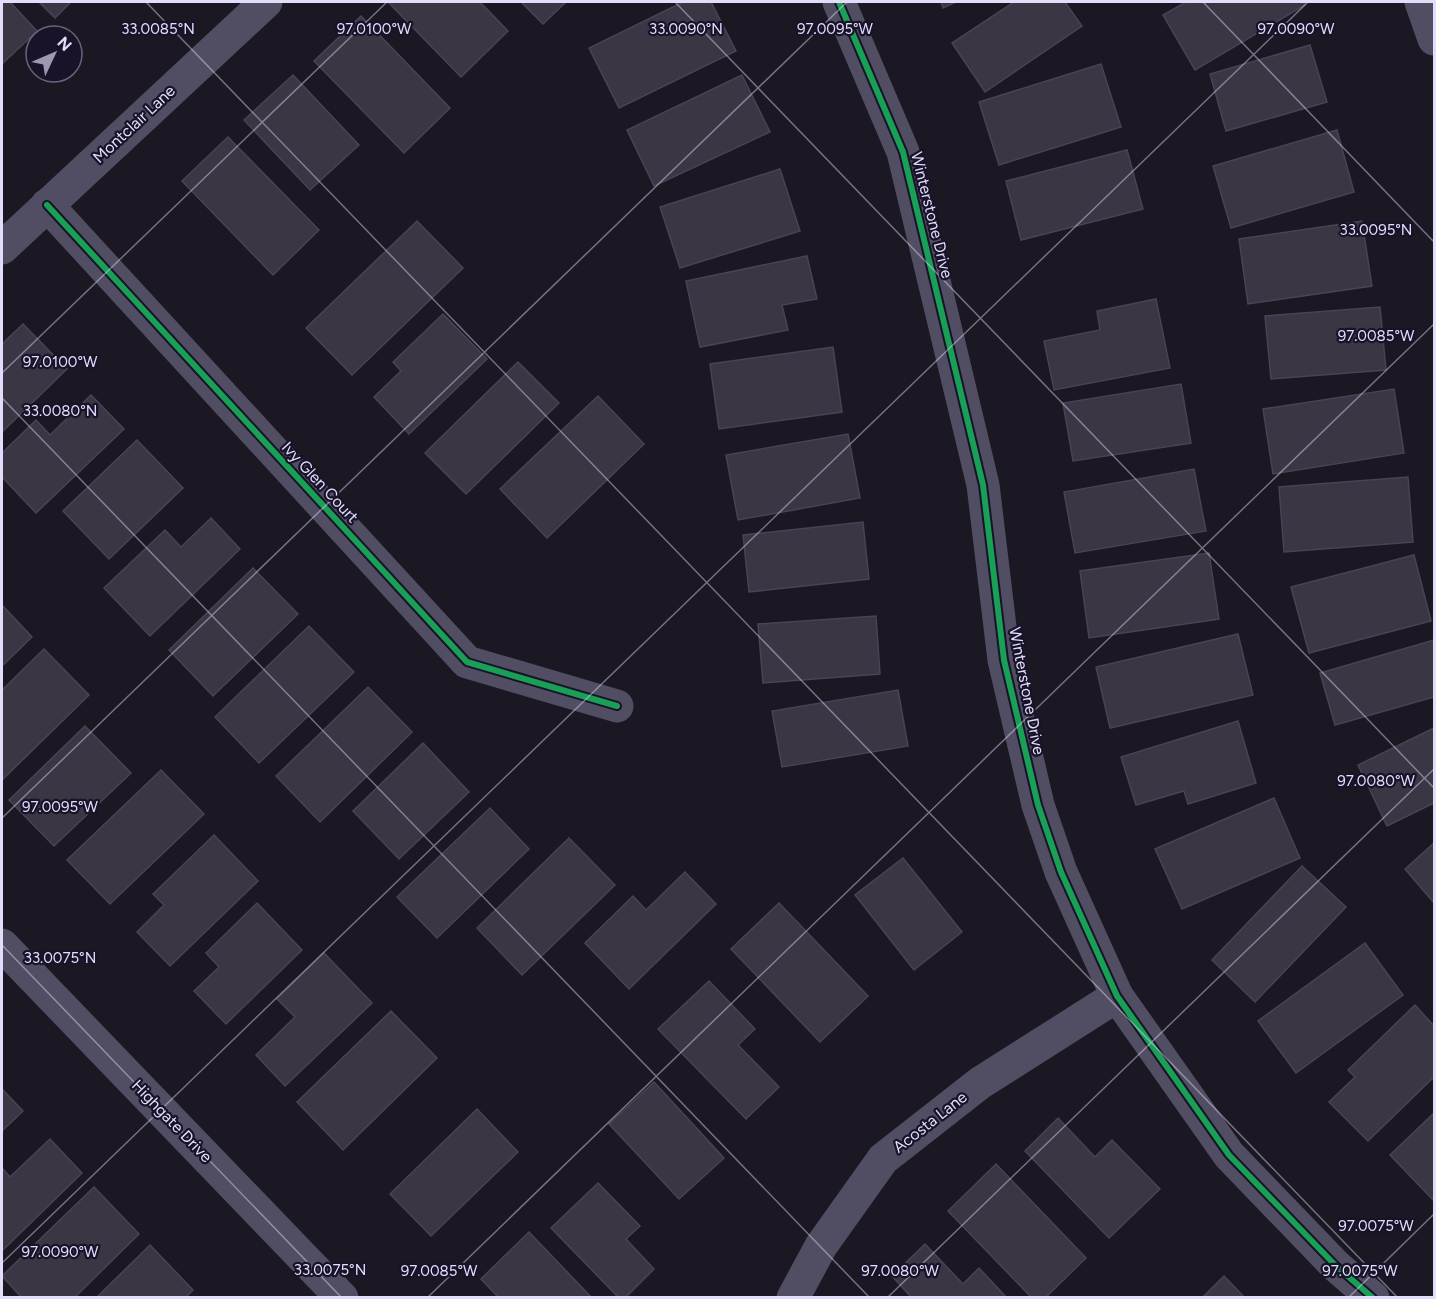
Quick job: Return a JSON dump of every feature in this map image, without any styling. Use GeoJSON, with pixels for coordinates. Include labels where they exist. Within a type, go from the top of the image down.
{"type":"FeatureCollection","features":[{"type":"Feature","properties":{"kind":"street","name":"Montclair Lane"},"geometry":{"type":"LineString","coordinates":[[2,248],[266,2]]}},
{"type":"Feature","properties":{"kind":"street","name":"Winterstone Drive"},"geometry":{"type":"LineString","coordinates":[[839,2],[903,152],[983,485],[1004,660],[1038,805],[1061,872],[1117,996],[1228,1155],[1335,1265],[1372,1298]]}},
{"type":"Feature","properties":{"kind":"street"},"geometry":{"type":"LineString","coordinates":[[1421,2],[1434,39]]}},
{"type":"Feature","properties":{"kind":"street","name":"Ivy Glen Court"},"geometry":{"type":"LineString","coordinates":[[47,205],[467,662],[617,706]]}},
{"type":"Feature","properties":{"kind":"street","name":"Highgate Drive"},"geometry":{"type":"LineString","coordinates":[[2,945],[342,1298]]}},
{"type":"Feature","properties":{"kind":"street","name":"Acosta Lane"},"geometry":{"type":"LineString","coordinates":[[793,1298],[820,1246],[883,1159],[980,1083],[1117,996]]}},
{"type":"Feature","properties":{"kind":"building"},"geometry":{"type":"Polygon","coordinates":[[[2,2],[10,2],[30,24],[24,24],[24,43],[2,64],[2,2]]]}},
{"type":"Feature","properties":{"kind":"building"},"geometry":{"type":"Polygon","coordinates":[[[39,2],[71,2],[55,18],[39,2]]]}},
{"type":"Feature","properties":{"kind":"building"},"geometry":{"type":"Polygon","coordinates":[[[388,2],[480,2],[508,31],[461,77],[388,2]]]}},
{"type":"Feature","properties":{"kind":"building"},"geometry":{"type":"Polygon","coordinates":[[[521,2],[566,2],[543,24],[521,2]]]}},
{"type":"Feature","properties":{"kind":"building"},"geometry":{"type":"Polygon","coordinates":[[[683,2],[711,2],[736,51],[619,108],[589,48],[683,2]]]}},
{"type":"Feature","properties":{"kind":"building"},"geometry":{"type":"Polygon","coordinates":[[[941,2],[956,2],[943,8],[941,2]]]}},
{"type":"Feature","properties":{"kind":"building"},"geometry":{"type":"Polygon","coordinates":[[[1014,2],[1065,2],[1082,26],[985,92],[952,43],[1014,2]]]}},
{"type":"Feature","properties":{"kind":"building"},"geometry":{"type":"Polygon","coordinates":[[[1186,2],[1303,2],[1305,5],[1195,70],[1163,15],[1186,2]]]}},
{"type":"Feature","properties":{"kind":"building"},"geometry":{"type":"Polygon","coordinates":[[[361,16],[450,108],[404,153],[314,61],[361,16]]]}},
{"type":"Feature","properties":{"kind":"building"},"geometry":{"type":"Polygon","coordinates":[[[1310,45],[1327,102],[1226,131],[1210,74],[1310,45]]]}},
{"type":"Feature","properties":{"kind":"building"},"geometry":{"type":"Polygon","coordinates":[[[1101,64],[1121,127],[999,165],[979,102],[1101,64]]]}},
{"type":"Feature","properties":{"kind":"building"},"geometry":{"type":"Polygon","coordinates":[[[293,75],[359,145],[310,190],[244,120],[293,75]]]}},
{"type":"Feature","properties":{"kind":"building"},"geometry":{"type":"Polygon","coordinates":[[[742,75],[770,132],[654,186],[627,130],[742,75]]]}},
{"type":"Feature","properties":{"kind":"building"},"geometry":{"type":"Polygon","coordinates":[[[1337,130],[1354,192],[1231,228],[1213,166],[1337,130]]]}},
{"type":"Feature","properties":{"kind":"building"},"geometry":{"type":"Polygon","coordinates":[[[228,137],[319,230],[273,275],[182,181],[228,137]]]}},
{"type":"Feature","properties":{"kind":"building"},"geometry":{"type":"Polygon","coordinates":[[[1127,150],[1143,209],[1021,240],[1006,181],[1127,150]]]}},
{"type":"Feature","properties":{"kind":"building"},"geometry":{"type":"Polygon","coordinates":[[[780,169],[800,231],[680,268],[660,207],[780,169]]]}},
{"type":"Feature","properties":{"kind":"building"},"geometry":{"type":"Polygon","coordinates":[[[417,221],[463,268],[352,375],[306,328],[417,221]]]}},
{"type":"Feature","properties":{"kind":"building"},"geometry":{"type":"Polygon","coordinates":[[[1362,221],[1372,286],[1248,304],[1239,239],[1362,221]]]}},
{"type":"Feature","properties":{"kind":"building"},"geometry":{"type":"Polygon","coordinates":[[[807,256],[817,299],[782,305],[788,330],[700,347],[686,281],[807,256]]]}},
{"type":"Feature","properties":{"kind":"building"},"geometry":{"type":"Polygon","coordinates":[[[1156,299],[1170,368],[1054,390],[1044,341],[1100,330],[1097,311],[1156,299]]]}},
{"type":"Feature","properties":{"kind":"building"},"geometry":{"type":"Polygon","coordinates":[[[1380,307],[1386,370],[1271,379],[1265,316],[1380,307]]]}},
{"type":"Feature","properties":{"kind":"building"},"geometry":{"type":"Polygon","coordinates":[[[443,314],[487,359],[409,434],[374,397],[401,371],[393,362],[443,314]]]}},
{"type":"Feature","properties":{"kind":"building"},"geometry":{"type":"Polygon","coordinates":[[[23,324],[67,369],[2,432],[2,344],[23,324]]]}},
{"type":"Feature","properties":{"kind":"building"},"geometry":{"type":"Polygon","coordinates":[[[833,347],[842,412],[719,429],[710,364],[833,347]]]}},
{"type":"Feature","properties":{"kind":"building"},"geometry":{"type":"Polygon","coordinates":[[[518,362],[559,403],[466,494],[425,453],[518,362]]]}},
{"type":"Feature","properties":{"kind":"building"},"geometry":{"type":"Polygon","coordinates":[[[1181,384],[1191,443],[1073,461],[1063,403],[1181,384]]]}},
{"type":"Feature","properties":{"kind":"building"},"geometry":{"type":"Polygon","coordinates":[[[1394,389],[1404,453],[1273,474],[1263,409],[1394,389]]]}},
{"type":"Feature","properties":{"kind":"building"},"geometry":{"type":"Polygon","coordinates":[[[91,395],[124,429],[36,513],[2,477],[2,453],[36,420],[50,435],[91,395]]]}},
{"type":"Feature","properties":{"kind":"building"},"geometry":{"type":"Polygon","coordinates":[[[598,396],[644,444],[547,538],[500,489],[598,396]]]}},
{"type":"Feature","properties":{"kind":"building"},"geometry":{"type":"Polygon","coordinates":[[[848,434],[860,498],[738,520],[726,455],[848,434]]]}},
{"type":"Feature","properties":{"kind":"building"},"geometry":{"type":"Polygon","coordinates":[[[137,440],[183,488],[109,559],[63,511],[137,440]]]}},
{"type":"Feature","properties":{"kind":"building"},"geometry":{"type":"Polygon","coordinates":[[[1194,469],[1206,531],[1075,553],[1064,492],[1194,469]]]}},
{"type":"Feature","properties":{"kind":"building"},"geometry":{"type":"Polygon","coordinates":[[[1408,477],[1413,542],[1284,552],[1279,487],[1408,477]]]}},
{"type":"Feature","properties":{"kind":"building"},"geometry":{"type":"Polygon","coordinates":[[[211,518],[240,549],[150,636],[104,588],[165,530],[181,547],[211,518]]]}},
{"type":"Feature","properties":{"kind":"building"},"geometry":{"type":"Polygon","coordinates":[[[863,522],[869,579],[749,592],[743,535],[863,522]]]}},
{"type":"Feature","properties":{"kind":"building"},"geometry":{"type":"Polygon","coordinates":[[[1209,553],[1219,619],[1089,638],[1080,571],[1209,553]]]}},
{"type":"Feature","properties":{"kind":"building"},"geometry":{"type":"Polygon","coordinates":[[[1414,555],[1431,621],[1309,653],[1291,587],[1414,555]]]}},
{"type":"Feature","properties":{"kind":"building"},"geometry":{"type":"Polygon","coordinates":[[[253,568],[298,614],[213,696],[169,650],[253,568]]]}},
{"type":"Feature","properties":{"kind":"building"},"geometry":{"type":"Polygon","coordinates":[[[2,605],[32,637],[2,666],[2,605]]]}},
{"type":"Feature","properties":{"kind":"building"},"geometry":{"type":"Polygon","coordinates":[[[876,616],[880,674],[763,683],[758,624],[876,616]]]}},
{"type":"Feature","properties":{"kind":"building"},"geometry":{"type":"Polygon","coordinates":[[[309,626],[354,672],[259,763],[215,717],[309,626]]]}},
{"type":"Feature","properties":{"kind":"building"},"geometry":{"type":"Polygon","coordinates":[[[1238,634],[1253,695],[1110,728],[1096,667],[1238,634]]]}},
{"type":"Feature","properties":{"kind":"building"},"geometry":{"type":"Polygon","coordinates":[[[1434,640],[1434,697],[1335,725],[1320,673],[1434,640]]]}},
{"type":"Feature","properties":{"kind":"building"},"geometry":{"type":"Polygon","coordinates":[[[44,649],[89,695],[2,780],[2,690],[44,649]]]}},
{"type":"Feature","properties":{"kind":"building"},"geometry":{"type":"Polygon","coordinates":[[[368,687],[412,732],[320,822],[276,776],[368,687]]]}},
{"type":"Feature","properties":{"kind":"building"},"geometry":{"type":"Polygon","coordinates":[[[898,690],[908,746],[782,767],[772,711],[898,690]]]}},
{"type":"Feature","properties":{"kind":"building"},"geometry":{"type":"Polygon","coordinates":[[[1238,721],[1256,783],[1188,804],[1184,791],[1136,805],[1121,757],[1238,721]]]}},
{"type":"Feature","properties":{"kind":"building"},"geometry":{"type":"Polygon","coordinates":[[[85,726],[131,773],[54,846],[9,800],[85,726]]]}},
{"type":"Feature","properties":{"kind":"building"},"geometry":{"type":"Polygon","coordinates":[[[1434,728],[1434,803],[1387,826],[1358,765],[1434,728]]]}},
{"type":"Feature","properties":{"kind":"building"},"geometry":{"type":"Polygon","coordinates":[[[423,743],[469,792],[399,859],[353,811],[423,743]]]}},
{"type":"Feature","properties":{"kind":"building"},"geometry":{"type":"Polygon","coordinates":[[[161,770],[204,814],[110,904],[67,860],[161,770]]]}},
{"type":"Feature","properties":{"kind":"building"},"geometry":{"type":"Polygon","coordinates":[[[1274,798],[1300,858],[1182,909],[1155,849],[1274,798]]]}},
{"type":"Feature","properties":{"kind":"building"},"geometry":{"type":"Polygon","coordinates":[[[490,808],[529,849],[437,938],[397,897],[490,808]]]}},
{"type":"Feature","properties":{"kind":"building"},"geometry":{"type":"Polygon","coordinates":[[[214,835],[258,881],[170,966],[137,932],[164,905],[153,894],[214,835]]]}},
{"type":"Feature","properties":{"kind":"building"},"geometry":{"type":"Polygon","coordinates":[[[569,838],[615,885],[522,975],[477,928],[569,838]]]}},
{"type":"Feature","properties":{"kind":"building"},"geometry":{"type":"Polygon","coordinates":[[[1434,843],[1434,903],[1405,869],[1434,843]]]}},
{"type":"Feature","properties":{"kind":"building"},"geometry":{"type":"Polygon","coordinates":[[[903,858],[962,932],[914,970],[855,895],[903,858]]]}},
{"type":"Feature","properties":{"kind":"building"},"geometry":{"type":"Polygon","coordinates":[[[1302,866],[1346,907],[1255,1002],[1212,960],[1302,866]]]}},
{"type":"Feature","properties":{"kind":"building"},"geometry":{"type":"Polygon","coordinates":[[[685,872],[716,904],[629,989],[585,943],[633,896],[646,910],[685,872]]]}},
{"type":"Feature","properties":{"kind":"building"},"geometry":{"type":"Polygon","coordinates":[[[257,903],[302,950],[226,1024],[194,991],[219,967],[206,953],[257,903]]]}},
{"type":"Feature","properties":{"kind":"building"},"geometry":{"type":"Polygon","coordinates":[[[779,903],[868,996],[820,1042],[731,949],[779,903]]]}},
{"type":"Feature","properties":{"kind":"building"},"geometry":{"type":"Polygon","coordinates":[[[1365,943],[1403,995],[1296,1073],[1258,1021],[1365,943]]]}},
{"type":"Feature","properties":{"kind":"building"},"geometry":{"type":"Polygon","coordinates":[[[324,953],[372,1003],[285,1086],[256,1055],[295,1017],[277,999],[324,953]]]}},
{"type":"Feature","properties":{"kind":"building"},"geometry":{"type":"Polygon","coordinates":[[[709,981],[755,1029],[738,1045],[779,1087],[746,1119],[658,1029],[709,981]]]}},
{"type":"Feature","properties":{"kind":"building"},"geometry":{"type":"Polygon","coordinates":[[[1415,1005],[1434,1026],[1434,1077],[1368,1141],[1329,1102],[1355,1077],[1348,1070],[1415,1005]]]}},
{"type":"Feature","properties":{"kind":"building"},"geometry":{"type":"Polygon","coordinates":[[[391,1011],[437,1058],[343,1150],[297,1102],[391,1011]]]}},
{"type":"Feature","properties":{"kind":"building"},"geometry":{"type":"Polygon","coordinates":[[[654,1082],[724,1158],[679,1199],[609,1124],[654,1082]]]}},
{"type":"Feature","properties":{"kind":"building"},"geometry":{"type":"Polygon","coordinates":[[[2,1089],[23,1111],[2,1131],[2,1089]]]}},
{"type":"Feature","properties":{"kind":"building"},"geometry":{"type":"Polygon","coordinates":[[[477,1109],[518,1152],[431,1236],[390,1194],[477,1109]]]}},
{"type":"Feature","properties":{"kind":"building"},"geometry":{"type":"Polygon","coordinates":[[[1434,1113],[1434,1201],[1390,1155],[1434,1113]]]}},
{"type":"Feature","properties":{"kind":"building"},"geometry":{"type":"Polygon","coordinates":[[[1058,1118],[1095,1157],[1112,1140],[1160,1189],[1109,1238],[1025,1151],[1058,1118]]]}},
{"type":"Feature","properties":{"kind":"building"},"geometry":{"type":"Polygon","coordinates":[[[50,1139],[82,1173],[2,1251],[2,1168],[10,1177],[50,1139]]]}},
{"type":"Feature","properties":{"kind":"building"},"geometry":{"type":"Polygon","coordinates":[[[996,1164],[1086,1258],[1045,1298],[1032,1298],[948,1211],[996,1164]]]}},
{"type":"Feature","properties":{"kind":"building"},"geometry":{"type":"Polygon","coordinates":[[[598,1183],[640,1226],[626,1239],[654,1269],[625,1298],[619,1298],[551,1228],[598,1183]]]}},
{"type":"Feature","properties":{"kind":"building"},"geometry":{"type":"Polygon","coordinates":[[[94,1187],[139,1234],[74,1298],[22,1298],[2,1276],[94,1187]]]}},
{"type":"Feature","properties":{"kind":"building"},"geometry":{"type":"Polygon","coordinates":[[[529,1232],[592,1298],[499,1298],[481,1279],[529,1232]]]}},
{"type":"Feature","properties":{"kind":"building"},"geometry":{"type":"Polygon","coordinates":[[[925,1244],[963,1284],[979,1268],[1007,1298],[912,1298],[892,1276],[925,1244]]]}},
{"type":"Feature","properties":{"kind":"building"},"geometry":{"type":"Polygon","coordinates":[[[150,1245],[193,1290],[185,1298],[96,1298],[150,1245]]]}},
{"type":"Feature","properties":{"kind":"building"},"geometry":{"type":"Polygon","coordinates":[[[1224,1276],[1245,1298],[1202,1298],[1224,1276]]]}},
{"type":"Feature","properties":{"kind":"cycle path"},"geometry":{"type":"LineString","coordinates":[[839,2],[903,152],[983,485],[1004,660],[1038,805],[1061,872],[1117,996],[1229,1155],[1335,1265],[1373,1298]]}},
{"type":"Feature","properties":{"kind":"cycle path"},"geometry":{"type":"LineString","coordinates":[[47,205],[467,662],[617,706]]}}]}
